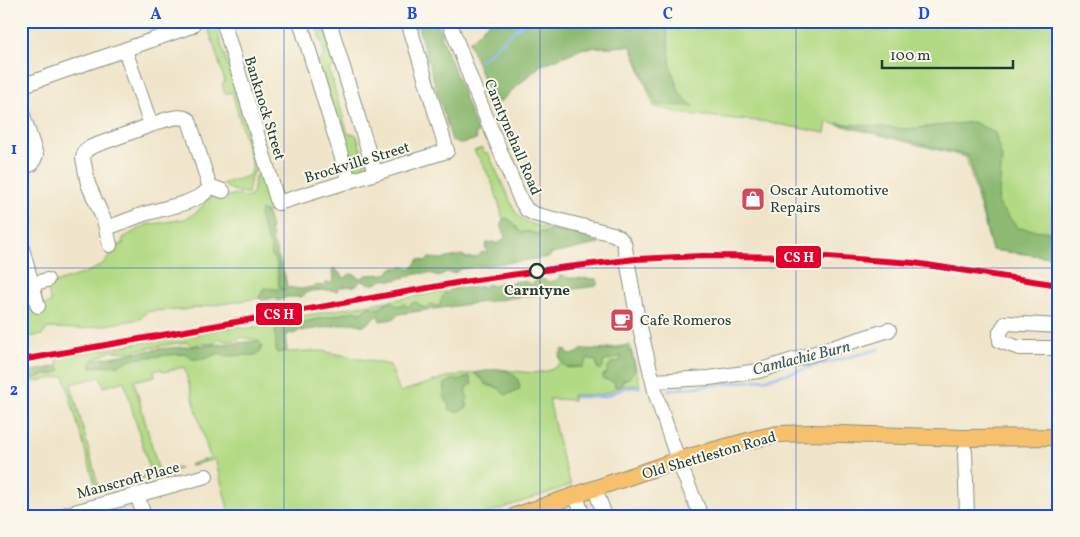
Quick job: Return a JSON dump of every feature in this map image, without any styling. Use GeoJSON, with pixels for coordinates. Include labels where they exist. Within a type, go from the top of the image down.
{"type":"FeatureCollection","features":[{"type":"Feature","properties":{"kind":"main road","name":"Old Shettleston Road"},"geometry":{"type":"LineString","coordinates":[[515,516],[678,460],[759,438],[798,433],[965,438],[1059,437]]}},
{"type":"Feature","properties":{"kind":"street","name":"Banknock Street"},"geometry":{"type":"LineString","coordinates":[[223,21],[278,204]]}},
{"type":"Feature","properties":{"kind":"street"},"geometry":{"type":"LineString","coordinates":[[300,21],[349,181]]}},
{"type":"Feature","properties":{"kind":"street"},"geometry":{"type":"LineString","coordinates":[[329,21],[375,173]]}},
{"type":"Feature","properties":{"kind":"street","name":"Brockville Street"},"geometry":{"type":"LineString","coordinates":[[278,204],[447,151],[408,21]]}},
{"type":"Feature","properties":{"kind":"street","name":"Carntynehall Road"},"geometry":{"type":"LineString","coordinates":[[449,21],[524,207],[534,214],[607,232],[622,240],[625,246],[637,315],[662,416],[701,516]]}},
{"type":"Feature","properties":{"kind":"street"},"geometry":{"type":"LineString","coordinates":[[21,86],[192,26]]}},
{"type":"Feature","properties":{"kind":"street"},"geometry":{"type":"LineString","coordinates":[[125,50],[151,125]]}},
{"type":"Feature","properties":{"kind":"street"},"geometry":{"type":"LineString","coordinates":[[21,109],[36,156],[32,164],[21,168]]}},
{"type":"Feature","properties":{"kind":"street"},"geometry":{"type":"LineString","coordinates":[[107,228],[144,214],[176,206],[211,192],[189,120],[186,118],[176,118],[151,125],[91,147],[83,154],[88,184],[107,228],[110,245]]}},
{"type":"Feature","properties":{"kind":"street"},"geometry":{"type":"LineString","coordinates":[[21,245],[38,306]]}},
{"type":"Feature","properties":{"kind":"street"},"geometry":{"type":"LineString","coordinates":[[32,284],[47,280]]}},
{"type":"Feature","properties":{"kind":"street"},"geometry":{"type":"LineString","coordinates":[[1059,326],[1006,322],[1000,332],[1000,341],[1019,348],[1059,348]]}},
{"type":"Feature","properties":{"kind":"street"},"geometry":{"type":"LineString","coordinates":[[653,381],[728,376],[758,371],[889,330]]}},
{"type":"Feature","properties":{"kind":"street"},"geometry":{"type":"LineString","coordinates":[[965,451],[967,516]]}},
{"type":"Feature","properties":{"kind":"street","name":"Manscroft Place"},"geometry":{"type":"LineString","coordinates":[[60,516],[206,476]]}},
{"type":"Feature","properties":{"kind":"street"},"geometry":{"type":"LineString","coordinates":[[595,489],[604,516]]}},
{"type":"Feature","properties":{"kind":"street"},"geometry":{"type":"LineString","coordinates":[[137,494],[144,516]]}},
{"type":"Feature","properties":{"kind":"street"},"geometry":{"type":"LineString","coordinates":[[576,496],[583,516]]}},
{"type":"Feature","properties":{"kind":"green space"},"geometry":{"type":"Polygon","coordinates":[[[214,21],[259,165],[251,177],[248,194],[238,192],[222,184],[248,176],[253,168],[232,92],[225,94],[222,84],[225,82],[208,27],[214,21]]]}},
{"type":"Feature","properties":{"kind":"green space"},"geometry":{"type":"Polygon","coordinates":[[[315,21],[322,21],[334,62],[329,70],[332,81],[334,81],[348,134],[357,136],[365,164],[365,167],[360,171],[354,170],[351,167],[319,61],[325,55],[315,21]]]}},
{"type":"Feature","properties":{"kind":"green space"},"geometry":{"type":"Polygon","coordinates":[[[416,21],[438,21],[443,40],[478,133],[475,134],[477,139],[460,144],[452,141],[416,21]]]}},
{"type":"Feature","properties":{"kind":"green space"},"geometry":{"type":"Polygon","coordinates":[[[490,21],[666,21],[671,67],[680,94],[693,106],[656,105],[631,46],[584,48],[541,65],[494,107],[469,42],[490,21]]]}},
{"type":"Feature","properties":{"kind":"green space"},"geometry":{"type":"Polygon","coordinates":[[[525,21],[1059,21],[1059,258],[992,250],[966,157],[827,122],[825,133],[767,122],[675,113],[674,111],[654,107],[631,46],[584,48],[541,65],[493,103],[478,65],[525,21]]]}},
{"type":"Feature","properties":{"kind":"green space"},"geometry":{"type":"Polygon","coordinates":[[[974,122],[995,133],[1002,158],[998,204],[1018,228],[1059,233],[1059,258],[992,250],[969,156],[837,123],[905,129],[974,122]]]}},
{"type":"Feature","properties":{"kind":"green space"},"geometry":{"type":"Polygon","coordinates":[[[482,148],[484,153],[488,153],[519,216],[537,226],[565,231],[540,232],[537,234],[521,233],[512,221],[506,218],[503,220],[492,184],[474,151],[482,148]]]}},
{"type":"Feature","properties":{"kind":"green space"},"geometry":{"type":"Polygon","coordinates":[[[260,172],[272,210],[263,213],[287,291],[264,288],[259,298],[183,310],[147,311],[140,319],[82,329],[48,328],[42,335],[21,338],[21,295],[27,293],[32,310],[38,312],[44,305],[51,303],[47,287],[101,265],[108,259],[116,246],[123,244],[123,238],[146,225],[185,219],[197,212],[212,195],[225,197],[236,194],[246,198],[250,197],[253,192],[255,177],[260,172]]]}},
{"type":"Feature","properties":{"kind":"green space"},"geometry":{"type":"Polygon","coordinates":[[[261,210],[267,213],[271,228],[270,232],[273,236],[272,239],[287,287],[300,289],[331,283],[334,279],[332,272],[334,268],[345,278],[350,274],[356,275],[357,278],[362,278],[366,275],[386,274],[393,268],[413,268],[419,259],[425,261],[429,258],[441,259],[462,255],[467,258],[477,257],[482,252],[488,253],[485,247],[487,243],[494,242],[497,244],[505,238],[501,222],[506,218],[512,221],[521,233],[527,231],[537,234],[550,230],[582,236],[595,240],[600,244],[550,254],[550,257],[461,269],[454,273],[446,272],[439,277],[434,274],[423,273],[395,280],[383,280],[374,284],[361,281],[355,286],[340,287],[337,291],[310,291],[301,297],[287,297],[278,301],[274,298],[263,300],[259,298],[264,288],[286,290],[279,287],[277,264],[272,256],[259,217],[261,210]]]}},
{"type":"Feature","properties":{"kind":"green space"},"geometry":{"type":"Polygon","coordinates":[[[561,275],[568,278],[597,279],[598,283],[596,286],[399,314],[393,319],[380,321],[378,315],[364,326],[353,323],[301,330],[293,334],[289,333],[286,340],[286,351],[277,353],[276,350],[275,332],[278,326],[355,311],[362,312],[370,306],[380,309],[382,305],[391,302],[398,306],[403,304],[409,307],[412,303],[416,302],[424,308],[430,304],[439,307],[443,296],[450,289],[485,287],[487,284],[494,286],[501,282],[506,285],[519,281],[532,284],[540,278],[549,282],[557,280],[561,275]]]}},
{"type":"Feature","properties":{"kind":"green space"},"geometry":{"type":"Polygon","coordinates":[[[445,291],[439,307],[430,304],[427,308],[424,308],[416,302],[409,308],[386,302],[380,309],[363,312],[355,311],[276,328],[277,352],[322,351],[390,365],[400,392],[447,377],[474,373],[489,386],[499,388],[508,394],[517,391],[520,387],[519,383],[512,374],[497,369],[540,372],[556,367],[561,361],[568,368],[581,367],[588,358],[603,362],[622,356],[620,361],[608,367],[608,372],[603,375],[613,381],[629,378],[634,366],[632,364],[631,352],[623,348],[600,349],[630,345],[640,385],[623,386],[601,395],[572,395],[573,400],[549,399],[561,454],[571,485],[480,516],[230,516],[215,459],[190,466],[210,458],[184,367],[163,372],[162,369],[154,371],[155,376],[134,381],[159,472],[179,467],[180,469],[131,482],[131,480],[151,474],[124,381],[104,387],[100,377],[71,384],[99,488],[119,483],[121,485],[97,492],[64,376],[29,383],[23,400],[21,398],[21,387],[26,383],[25,381],[46,374],[54,374],[61,370],[58,366],[57,357],[241,326],[245,329],[272,326],[273,321],[445,291]],[[242,337],[228,341],[219,338],[215,343],[191,346],[186,342],[178,343],[136,350],[135,352],[111,351],[92,360],[90,366],[119,365],[131,359],[165,355],[186,354],[190,357],[203,359],[220,353],[260,351],[259,341],[242,337]],[[470,377],[459,381],[451,380],[449,382],[456,411],[468,406],[466,402],[468,398],[464,391],[471,380],[470,377]]]}},
{"type":"Feature","properties":{"kind":"green space"},"geometry":{"type":"Polygon","coordinates":[[[259,341],[262,346],[259,353],[255,355],[225,356],[220,353],[203,359],[192,359],[186,354],[179,354],[131,359],[119,365],[90,367],[92,360],[158,349],[259,341]]]}},
{"type":"Feature","properties":{"kind":"green space"},"geometry":{"type":"Polygon","coordinates":[[[628,346],[628,351],[631,352],[635,369],[629,378],[623,380],[621,386],[615,387],[614,382],[603,379],[603,375],[608,372],[607,368],[611,363],[620,361],[622,356],[603,362],[603,367],[598,369],[597,362],[588,358],[583,367],[565,367],[561,363],[559,356],[563,349],[568,354],[573,354],[583,349],[616,350],[628,346]]]}},
{"type":"Feature","properties":{"kind":"green space"},"geometry":{"type":"Polygon","coordinates":[[[58,366],[61,370],[54,374],[46,374],[21,381],[21,373],[58,366]]]}},
{"type":"Feature","properties":{"kind":"green space"},"geometry":{"type":"Polygon","coordinates":[[[497,369],[514,375],[518,381],[519,390],[505,395],[499,388],[485,384],[482,378],[474,373],[497,369]]]}},
{"type":"Feature","properties":{"kind":"green space"},"geometry":{"type":"Polygon","coordinates":[[[470,377],[472,384],[465,389],[468,400],[466,402],[467,408],[456,412],[450,410],[444,394],[445,384],[453,379],[459,381],[470,377]]]}},
{"type":"Feature","properties":{"kind":"waterway"},"geometry":{"type":"LineString","coordinates":[[480,61],[525,21]]}},
{"type":"Feature","properties":{"kind":"waterway","name":"Camlachie Burn"},"geometry":{"type":"LineString","coordinates":[[669,390],[767,379],[879,349]]}},
{"type":"Feature","properties":{"kind":"waterway","name":"Camlachie Burn"},"geometry":{"type":"LineString","coordinates":[[574,397],[603,397],[625,388],[640,387]]}},
{"type":"Feature","properties":{"kind":"transit line"},"geometry":{"type":"LineString","coordinates":[[21,360],[456,283],[636,259],[702,256],[827,257],[914,263],[1059,285]]}},
{"type":"Feature","properties":{"kind":"place","name":"Oscar Automotive Repairs"},"geometry":{"type":"Point","coordinates":[753,199]}},
{"type":"Feature","properties":{"kind":"place","name":"Carntyne"},"geometry":{"type":"Point","coordinates":[537,271]}},
{"type":"Feature","properties":{"kind":"place","name":"Cafe Romeros"},"geometry":{"type":"Point","coordinates":[622,320]}}]}
